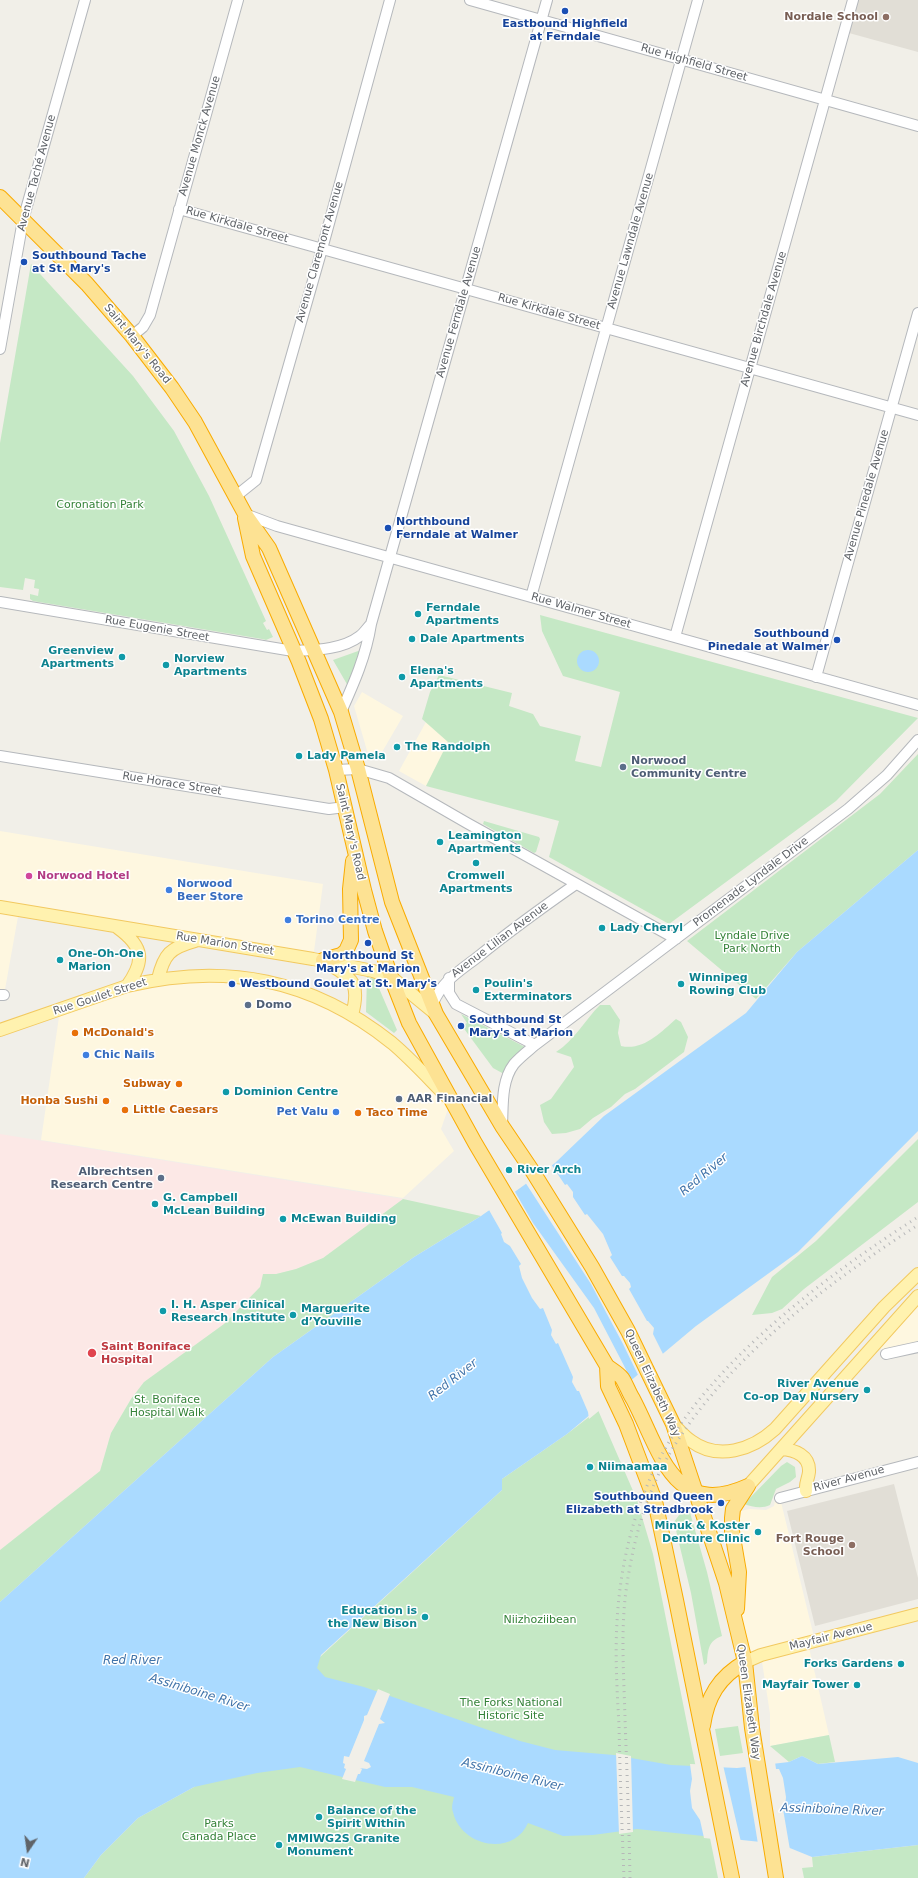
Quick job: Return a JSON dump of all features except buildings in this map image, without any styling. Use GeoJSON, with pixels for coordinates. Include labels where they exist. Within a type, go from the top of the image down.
{"type":"FeatureCollection","features":[{"type":"Feature","properties":{"kind":"highway","name":"Saint Mary's Road"},"geometry":{"type":"LineString","coordinates":[[2,200],[87,284],[132,336],[172,388],[195,422],[245,514],[269,548],[341,712],[358,769],[392,902],[434,1009],[502,1126]]}},
{"type":"Feature","properties":{"kind":"highway","name":"Saint Mary's Road"},"geometry":{"type":"LineString","coordinates":[[245,514],[253,556],[321,719],[336,770],[364,890],[391,977],[420,1044],[451,1100],[607,1366]]}},
{"type":"Feature","properties":{"kind":"highway"},"geometry":{"type":"LineString","coordinates":[[323,960],[342,955],[346,951],[350,940],[350,889],[354,848]]}},
{"type":"Feature","properties":{"kind":"highway"},"geometry":{"type":"LineString","coordinates":[[364,890],[392,902]]}},
{"type":"Feature","properties":{"kind":"highway","name":"Queen Elizabeth Way"},"geometry":{"type":"LineString","coordinates":[[502,1126],[533,1172],[592,1267],[628,1332],[673,1424],[726,1583],[736,1624],[744,1662],[752,1728],[776,1878]]}},
{"type":"Feature","properties":{"kind":"highway"},"geometry":{"type":"LineString","coordinates":[[607,1366],[622,1378],[663,1461],[671,1475],[681,1484],[696,1492],[710,1495],[722,1495],[748,1486]]}},
{"type":"Feature","properties":{"kind":"highway"},"geometry":{"type":"LineString","coordinates":[[607,1366],[608,1386],[626,1424],[655,1502],[732,1878]]}},
{"type":"Feature","properties":{"kind":"highway"},"geometry":{"type":"LineString","coordinates":[[736,1624],[739,1572],[732,1531],[732,1518],[733,1510],[748,1486]]}},
{"type":"Feature","properties":{"kind":"highway"},"geometry":{"type":"LineString","coordinates":[[702,1735],[704,1717],[716,1686],[730,1671],[744,1662]]}},
{"type":"Feature","properties":{"kind":"main road","name":"Rue Marion Street"},"geometry":{"type":"LineString","coordinates":[[0,907],[323,960],[373,971],[391,977],[434,1009]]}},
{"type":"Feature","properties":{"kind":"main road"},"geometry":{"type":"LineString","coordinates":[[116,926],[128,935],[137,948],[139,955],[136,973],[126,986]]}},
{"type":"Feature","properties":{"kind":"main road"},"geometry":{"type":"LineString","coordinates":[[158,979],[162,964],[168,953],[183,945],[198,940]]}},
{"type":"Feature","properties":{"kind":"main road"},"geometry":{"type":"LineString","coordinates":[[323,960],[345,973],[352,982],[356,996],[352,1015]]}},
{"type":"Feature","properties":{"kind":"main road","name":"Rue Goulet Street"},"geometry":{"type":"LineString","coordinates":[[0,1030],[126,986],[158,979],[208,975],[261,980],[281,984],[314,995],[352,1015],[394,1045],[451,1100]]}},
{"type":"Feature","properties":{"kind":"main road"},"geometry":{"type":"LineString","coordinates":[[673,1424],[691,1441],[708,1449],[724,1452],[736,1451],[758,1443],[775,1429],[884,1307],[918,1274]]}},
{"type":"Feature","properties":{"kind":"main road"},"geometry":{"type":"LineString","coordinates":[[748,1486],[918,1296]]}},
{"type":"Feature","properties":{"kind":"main road"},"geometry":{"type":"LineString","coordinates":[[781,1449],[797,1452],[806,1460],[809,1472],[805,1484],[806,1491]]}},
{"type":"Feature","properties":{"kind":"main road","name":"Mayfair Avenue"},"geometry":{"type":"LineString","coordinates":[[744,1662],[761,1655],[918,1614]]}},
{"type":"Feature","properties":{"kind":"street","name":"Avenue Taché Avenue"},"geometry":{"type":"LineString","coordinates":[[0,349],[4,298],[23,220],[86,0]]}},
{"type":"Feature","properties":{"kind":"street","name":"Avenue Monck Avenue"},"geometry":{"type":"LineString","coordinates":[[132,336],[143,327],[150,315],[238,0]]}},
{"type":"Feature","properties":{"kind":"street","name":"Avenue Claremont Avenue"},"geometry":{"type":"LineString","coordinates":[[236,496],[256,480],[390,0]]}},
{"type":"Feature","properties":{"kind":"street","name":"Rue Highfield Street"},"geometry":{"type":"LineString","coordinates":[[470,0],[918,126]]}},
{"type":"Feature","properties":{"kind":"street","name":"Avenue Ferndale Avenue"},"geometry":{"type":"LineString","coordinates":[[341,712],[361,668],[368,641],[370,624],[546,0]]}},
{"type":"Feature","properties":{"kind":"street","name":"Avenue Lawndale Avenue"},"geometry":{"type":"LineString","coordinates":[[531,597],[698,0]]}},
{"type":"Feature","properties":{"kind":"street","name":"Avenue Birchdale Avenue"},"geometry":{"type":"LineString","coordinates":[[675,637],[853,0]]}},
{"type":"Feature","properties":{"kind":"street","name":"Rue Kirkdale Street"},"geometry":{"type":"LineString","coordinates":[[179,209],[918,415]]}},
{"type":"Feature","properties":{"kind":"street","name":"Avenue Pinedale Avenue"},"geometry":{"type":"LineString","coordinates":[[816,677],[918,313]]}},
{"type":"Feature","properties":{"kind":"street","name":"Rue Walmer Street"},"geometry":{"type":"LineString","coordinates":[[245,514],[277,526],[918,705]]}},
{"type":"Feature","properties":{"kind":"street","name":"Rue Eugenie Street"},"geometry":{"type":"LineString","coordinates":[[0,602],[293,651],[314,650]]}},
{"type":"Feature","properties":{"kind":"street","name":"Avenue Ferndale Avenue"},"geometry":{"type":"LineString","coordinates":[[314,650],[351,642],[361,636],[370,624]]}},
{"type":"Feature","properties":{"kind":"street","name":"Promenade Lyndale Drive"},"geometry":{"type":"LineString","coordinates":[[502,1126],[507,1076],[516,1062],[535,1045],[848,809],[887,775],[918,740]]}},
{"type":"Feature","properties":{"kind":"street","name":"Rue Horace Street"},"geometry":{"type":"LineString","coordinates":[[0,756],[330,809],[345,807]]}},
{"type":"Feature","properties":{"kind":"street"},"geometry":{"type":"LineString","coordinates":[[336,770],[358,769],[389,778],[676,939]]}},
{"type":"Feature","properties":{"kind":"street","name":"Avenue Lilian Avenue"},"geometry":{"type":"LineString","coordinates":[[434,1009],[438,990],[449,978],[512,929],[576,884]]}},
{"type":"Feature","properties":{"kind":"street"},"geometry":{"type":"LineString","coordinates":[[449,978],[449,993],[456,1004],[535,1045]]}},
{"type":"Feature","properties":{"kind":"street"},"geometry":{"type":"LineString","coordinates":[[886,1354],[918,1347]]}},
{"type":"Feature","properties":{"kind":"street","name":"River Avenue"},"geometry":{"type":"LineString","coordinates":[[780,1498],[918,1462]]}},
{"type":"Feature","properties":{"kind":"shaded area","name":"Nordale School"},"geometry":{"type":"Polygon","coordinates":[[[858,0],[918,0],[918,52],[849,33],[858,0]]]}},
{"type":"Feature","properties":{"kind":"shaded area"},"geometry":{"type":"Polygon","coordinates":[[[362,692],[403,716],[378,759],[368,754],[354,706],[362,692]]]}},
{"type":"Feature","properties":{"kind":"shaded area"},"geometry":{"type":"Polygon","coordinates":[[[426,722],[449,742],[426,786],[399,771],[426,722]]]}},
{"type":"Feature","properties":{"kind":"shaded area"},"geometry":{"type":"Polygon","coordinates":[[[0,831],[323,884],[313,959],[19,911],[4,995],[0,995],[0,831]]]}},
{"type":"Feature","properties":{"kind":"shaded area"},"geometry":{"type":"Polygon","coordinates":[[[261,980],[367,1024],[451,1100],[441,1129],[454,1151],[403,1198],[41,1140],[60,1010],[148,981],[261,980]]]}},
{"type":"Feature","properties":{"kind":"shaded area","name":"Saint Boniface Hospital"},"geometry":{"type":"Polygon","coordinates":[[[0,1134],[403,1199],[323,1258],[296,1269],[276,1274],[263,1274],[260,1287],[224,1324],[144,1382],[131,1399],[111,1433],[100,1471],[0,1550],[0,1134]]]}},
{"type":"Feature","properties":{"kind":"shaded area"},"geometry":{"type":"Polygon","coordinates":[[[918,1296],[918,1347],[886,1354],[875,1342],[918,1296]]]}},
{"type":"Feature","properties":{"kind":"shaded area","name":"Fort Rouge School"},"geometry":{"type":"Polygon","coordinates":[[[894,1484],[918,1578],[918,1599],[815,1626],[787,1511],[894,1484]]]}},
{"type":"Feature","properties":{"kind":"shaded area"},"geometry":{"type":"Polygon","coordinates":[[[776,1496],[780,1498],[815,1641],[808,1643],[829,1735],[770,1746],[770,1714],[761,1655],[745,1662],[736,1624],[733,1509],[740,1511],[750,1509],[766,1510],[774,1506],[776,1496]]]}},
{"type":"Feature","properties":{"kind":"green space","name":"Coronation Park"},"geometry":{"type":"Polygon","coordinates":[[[31,264],[133,376],[174,431],[209,496],[266,621],[263,623],[267,630],[269,629],[273,637],[266,640],[33,601],[30,599],[30,594],[38,596],[39,589],[34,588],[35,580],[25,578],[23,590],[0,587],[0,443],[31,264]]]}},
{"type":"Feature","properties":{"kind":"green space"},"geometry":{"type":"Polygon","coordinates":[[[540,615],[918,718],[836,801],[669,924],[549,857],[559,821],[426,786],[448,742],[422,719],[430,692],[439,675],[512,693],[509,706],[533,714],[540,726],[581,736],[575,761],[601,767],[620,692],[563,676],[542,631],[540,615]]]}},
{"type":"Feature","properties":{"kind":"green space"},"geometry":{"type":"Polygon","coordinates":[[[361,650],[348,686],[333,660],[361,650]]]}},
{"type":"Feature","properties":{"kind":"green space","name":"Lyndale Drive Park North"},"geometry":{"type":"Polygon","coordinates":[[[918,754],[918,850],[797,952],[756,999],[687,941],[880,794],[918,754]]]}},
{"type":"Feature","properties":{"kind":"green space"},"geometry":{"type":"Polygon","coordinates":[[[484,821],[539,837],[540,839],[536,852],[534,853],[483,824],[484,821]]]}},
{"type":"Feature","properties":{"kind":"green space"},"geometry":{"type":"Polygon","coordinates":[[[367,977],[375,979],[397,1030],[394,1033],[366,1012],[367,977]]]}},
{"type":"Feature","properties":{"kind":"green space"},"geometry":{"type":"Polygon","coordinates":[[[600,1005],[610,1005],[620,1020],[618,1033],[621,1046],[637,1046],[651,1040],[676,1019],[681,1022],[688,1037],[684,1052],[635,1089],[625,1094],[611,1107],[593,1118],[580,1129],[566,1133],[552,1134],[544,1122],[540,1105],[551,1099],[574,1067],[571,1057],[556,1052],[569,1042],[600,1005]]]}},
{"type":"Feature","properties":{"kind":"green space"},"geometry":{"type":"Polygon","coordinates":[[[461,1014],[525,1047],[504,1074],[493,1068],[462,1026],[467,1023],[461,1014]]]}},
{"type":"Feature","properties":{"kind":"green space"},"geometry":{"type":"Polygon","coordinates":[[[918,1139],[918,1202],[804,1289],[782,1309],[772,1313],[752,1315],[772,1277],[816,1241],[918,1139]]]}},
{"type":"Feature","properties":{"kind":"green space","name":"St. Boniface Hospital Walk"},"geometry":{"type":"Polygon","coordinates":[[[403,1199],[481,1216],[414,1257],[273,1357],[0,1602],[0,1550],[100,1471],[111,1433],[131,1399],[144,1382],[224,1324],[260,1287],[263,1274],[276,1274],[296,1269],[323,1258],[403,1199]]]}},
{"type":"Feature","properties":{"kind":"green space","name":"The Forks National Historic Site"},"geometry":{"type":"Polygon","coordinates":[[[598,1410],[637,1500],[653,1554],[718,1878],[84,1878],[101,1855],[138,1818],[194,1787],[321,1656],[502,1490],[502,1479],[567,1434],[598,1410]]]}},
{"type":"Feature","properties":{"kind":"green space"},"geometry":{"type":"Polygon","coordinates":[[[787,1462],[795,1467],[796,1477],[790,1482],[776,1489],[770,1505],[757,1507],[744,1504],[781,1466],[787,1462]]]}},
{"type":"Feature","properties":{"kind":"green space"},"geometry":{"type":"Polygon","coordinates":[[[689,1509],[707,1572],[722,1636],[711,1643],[708,1650],[707,1663],[704,1665],[691,1593],[674,1522],[682,1511],[689,1509]]]}},
{"type":"Feature","properties":{"kind":"green space"},"geometry":{"type":"Polygon","coordinates":[[[738,1726],[743,1753],[720,1756],[715,1729],[738,1726]]]}},
{"type":"Feature","properties":{"kind":"green space"},"geometry":{"type":"Polygon","coordinates":[[[829,1735],[835,1762],[818,1764],[802,1756],[789,1762],[770,1746],[829,1735]]]}},
{"type":"Feature","properties":{"kind":"green space"},"geometry":{"type":"Polygon","coordinates":[[[918,1845],[918,1878],[804,1878],[802,1868],[813,1867],[812,1857],[918,1845]]]}},
{"type":"Feature","properties":{"kind":"water"},"geometry":{"type":"Polygon","coordinates":[[[588,650],[596,653],[599,661],[596,669],[588,672],[580,669],[577,661],[580,653],[588,650]]]}},
{"type":"Feature","properties":{"kind":"water","name":"Red River"},"geometry":{"type":"Polygon","coordinates":[[[918,850],[918,1131],[798,1252],[696,1326],[567,1434],[502,1479],[502,1490],[321,1655],[317,1668],[325,1677],[364,1687],[520,1741],[555,1750],[614,1755],[671,1765],[737,1768],[789,1762],[802,1756],[818,1764],[898,1757],[918,1763],[918,1845],[812,1857],[780,1844],[637,1829],[593,1835],[563,1836],[528,1823],[521,1834],[511,1841],[500,1844],[488,1843],[476,1840],[466,1833],[458,1824],[452,1810],[454,1797],[412,1787],[385,1787],[300,1767],[257,1773],[194,1787],[138,1818],[101,1855],[84,1878],[0,1878],[0,1602],[273,1357],[414,1257],[481,1216],[555,1163],[604,1116],[746,1013],[797,952],[918,850]]]}},
{"type":"Feature","properties":{"kind":"pier"},"geometry":{"type":"Polygon","coordinates":[[[554,1161],[551,1164],[565,1185],[567,1184],[573,1192],[573,1197],[585,1215],[587,1214],[603,1234],[612,1255],[610,1257],[622,1276],[624,1276],[630,1283],[631,1287],[629,1289],[647,1321],[654,1328],[653,1334],[664,1356],[639,1377],[591,1284],[525,1182],[554,1161]]]}},
{"type":"Feature","properties":{"kind":"pier"},"geometry":{"type":"Polygon","coordinates":[[[514,1190],[533,1223],[594,1308],[633,1383],[589,1419],[588,1412],[579,1391],[577,1391],[572,1382],[573,1377],[558,1343],[556,1344],[551,1335],[552,1330],[543,1308],[540,1309],[532,1298],[522,1278],[519,1266],[521,1264],[510,1246],[504,1242],[502,1233],[489,1210],[486,1212],[485,1211],[514,1190]]]}},
{"type":"Feature","properties":{"kind":"pier"},"geometry":{"type":"Polygon","coordinates":[[[378,1689],[390,1694],[380,1719],[385,1723],[379,1724],[364,1761],[369,1763],[371,1767],[367,1769],[360,1768],[362,1769],[355,1782],[342,1779],[346,1769],[344,1768],[345,1764],[343,1763],[344,1756],[349,1757],[364,1720],[364,1716],[367,1715],[378,1689]]]}},
{"type":"Feature","properties":{"kind":"pier"},"geometry":{"type":"Polygon","coordinates":[[[616,1753],[631,1756],[633,1832],[619,1834],[616,1753]]]}},
{"type":"Feature","properties":{"kind":"pier"},"geometry":{"type":"Polygon","coordinates":[[[775,1762],[776,1769],[779,1769],[783,1778],[786,1797],[785,1809],[783,1809],[790,1850],[780,1846],[758,1844],[745,1765],[775,1762]]]}},
{"type":"Feature","properties":{"kind":"pier"},"geometry":{"type":"Polygon","coordinates":[[[690,1764],[723,1765],[741,1842],[704,1838],[700,1820],[692,1808],[690,1791],[692,1779],[690,1764]]]}},
{"type":"Feature","properties":{"kind":"railway"},"geometry":{"type":"LineString","coordinates":[[624,1878],[616,1674],[617,1622],[621,1579],[625,1558],[636,1516],[651,1475],[683,1421],[710,1386],[741,1353],[810,1293],[847,1265],[918,1217]]}},
{"type":"Feature","properties":{"kind":"railway"},"geometry":{"type":"LineString","coordinates":[[630,1878],[623,1629],[625,1599],[631,1562],[639,1526],[651,1491],[667,1458],[690,1423],[716,1389],[746,1358],[813,1299],[883,1248],[918,1225]]}},
{"type":"Feature","properties":{"kind":"place","name":"Eastbound Highfield at Ferndale"},"geometry":{"type":"Point","coordinates":[565,11]}},
{"type":"Feature","properties":{"kind":"place","name":"Nordale School"},"geometry":{"type":"Point","coordinates":[886,17]}},
{"type":"Feature","properties":{"kind":"place","name":"Southbound Tache at St. Mary's"},"geometry":{"type":"Point","coordinates":[24,262]}},
{"type":"Feature","properties":{"kind":"place","name":"Northbound Ferndale at Walmer"},"geometry":{"type":"Point","coordinates":[388,528]}},
{"type":"Feature","properties":{"kind":"place","name":"Ferndale Apartments"},"geometry":{"type":"Point","coordinates":[418,614]}},
{"type":"Feature","properties":{"kind":"place","name":"Dale Apartments"},"geometry":{"type":"Point","coordinates":[412,639]}},
{"type":"Feature","properties":{"kind":"place","name":"Southbound Pinedale at Walmer"},"geometry":{"type":"Point","coordinates":[837,640]}},
{"type":"Feature","properties":{"kind":"place","name":"Greenview Apartments"},"geometry":{"type":"Point","coordinates":[122,657]}},
{"type":"Feature","properties":{"kind":"place","name":"Norview Apartments"},"geometry":{"type":"Point","coordinates":[166,665]}},
{"type":"Feature","properties":{"kind":"place","name":"Elena's Apartments"},"geometry":{"type":"Point","coordinates":[402,677]}},
{"type":"Feature","properties":{"kind":"place","name":"The Randolph"},"geometry":{"type":"Point","coordinates":[397,747]}},
{"type":"Feature","properties":{"kind":"place","name":"Lady Pamela"},"geometry":{"type":"Point","coordinates":[299,756]}},
{"type":"Feature","properties":{"kind":"place","name":"Norwood Community Centre"},"geometry":{"type":"Point","coordinates":[623,767]}},
{"type":"Feature","properties":{"kind":"place","name":"Leamington Apartments"},"geometry":{"type":"Point","coordinates":[440,842]}},
{"type":"Feature","properties":{"kind":"place","name":"Cromwell Apartments"},"geometry":{"type":"Point","coordinates":[476,863]}},
{"type":"Feature","properties":{"kind":"place","name":"Norwood Hotel"},"geometry":{"type":"Point","coordinates":[29,876]}},
{"type":"Feature","properties":{"kind":"place","name":"Norwood Beer Store"},"geometry":{"type":"Point","coordinates":[169,890]}},
{"type":"Feature","properties":{"kind":"place","name":"Torino Centre"},"geometry":{"type":"Point","coordinates":[288,920]}},
{"type":"Feature","properties":{"kind":"place","name":"Lady Cheryl"},"geometry":{"type":"Point","coordinates":[602,928]}},
{"type":"Feature","properties":{"kind":"place","name":"Northbound St Mary's at Marion"},"geometry":{"type":"Point","coordinates":[368,943]}},
{"type":"Feature","properties":{"kind":"place","name":"One-Oh-One Marion"},"geometry":{"type":"Point","coordinates":[60,960]}},
{"type":"Feature","properties":{"kind":"place","name":"Westbound Goulet at St. Mary's"},"geometry":{"type":"Point","coordinates":[232,984]}},
{"type":"Feature","properties":{"kind":"place","name":"Winnipeg Rowing Club"},"geometry":{"type":"Point","coordinates":[681,984]}},
{"type":"Feature","properties":{"kind":"place","name":"Poulin's Exterminators"},"geometry":{"type":"Point","coordinates":[476,990]}},
{"type":"Feature","properties":{"kind":"place","name":"Domo"},"geometry":{"type":"Point","coordinates":[248,1005]}},
{"type":"Feature","properties":{"kind":"place","name":"Southbound St Mary's at Marion"},"geometry":{"type":"Point","coordinates":[461,1026]}},
{"type":"Feature","properties":{"kind":"place","name":"McDonald's"},"geometry":{"type":"Point","coordinates":[75,1033]}},
{"type":"Feature","properties":{"kind":"place","name":"Chic Nails"},"geometry":{"type":"Point","coordinates":[86,1055]}},
{"type":"Feature","properties":{"kind":"place","name":"Subway"},"geometry":{"type":"Point","coordinates":[179,1084]}},
{"type":"Feature","properties":{"kind":"place","name":"Dominion Centre"},"geometry":{"type":"Point","coordinates":[226,1092]}},
{"type":"Feature","properties":{"kind":"place","name":"AAR Financial"},"geometry":{"type":"Point","coordinates":[399,1099]}},
{"type":"Feature","properties":{"kind":"place","name":"Honba Sushi"},"geometry":{"type":"Point","coordinates":[106,1101]}},
{"type":"Feature","properties":{"kind":"place","name":"Little Caesars"},"geometry":{"type":"Point","coordinates":[125,1110]}},
{"type":"Feature","properties":{"kind":"place","name":"Pet Valu"},"geometry":{"type":"Point","coordinates":[336,1112]}},
{"type":"Feature","properties":{"kind":"place","name":"Taco Time"},"geometry":{"type":"Point","coordinates":[358,1113]}},
{"type":"Feature","properties":{"kind":"place","name":"River Arch"},"geometry":{"type":"Point","coordinates":[509,1170]}},
{"type":"Feature","properties":{"kind":"place","name":"Albrechtsen Research Centre"},"geometry":{"type":"Point","coordinates":[161,1178]}},
{"type":"Feature","properties":{"kind":"place","name":"G. Campbell McLean Building"},"geometry":{"type":"Point","coordinates":[155,1204]}},
{"type":"Feature","properties":{"kind":"place","name":"McEwan Building"},"geometry":{"type":"Point","coordinates":[283,1219]}},
{"type":"Feature","properties":{"kind":"place","name":"I. H. Asper Clinical Research Institute"},"geometry":{"type":"Point","coordinates":[163,1311]}},
{"type":"Feature","properties":{"kind":"place","name":"Marguerite d’Youville"},"geometry":{"type":"Point","coordinates":[293,1315]}},
{"type":"Feature","properties":{"kind":"place","name":"Saint Boniface Hospital"},"geometry":{"type":"Point","coordinates":[92,1353]}},
{"type":"Feature","properties":{"kind":"place","name":"River Avenue Co-op Day Nursery"},"geometry":{"type":"Point","coordinates":[867,1390]}},
{"type":"Feature","properties":{"kind":"place","name":"Niimaamaa"},"geometry":{"type":"Point","coordinates":[590,1467]}},
{"type":"Feature","properties":{"kind":"place","name":"Southbound Queen Elizabeth at Stradbrook"},"geometry":{"type":"Point","coordinates":[721,1503]}},
{"type":"Feature","properties":{"kind":"place","name":"Minuk & Koster Denture Clinic"},"geometry":{"type":"Point","coordinates":[758,1532]}},
{"type":"Feature","properties":{"kind":"place","name":"Fort Rouge School"},"geometry":{"type":"Point","coordinates":[852,1545]}},
{"type":"Feature","properties":{"kind":"place","name":"Education is the New Bison"},"geometry":{"type":"Point","coordinates":[425,1617]}},
{"type":"Feature","properties":{"kind":"place","name":"Forks Gardens"},"geometry":{"type":"Point","coordinates":[901,1664]}},
{"type":"Feature","properties":{"kind":"place","name":"Mayfair Tower"},"geometry":{"type":"Point","coordinates":[857,1685]}},
{"type":"Feature","properties":{"kind":"place","name":"Balance of the Spirit Within"},"geometry":{"type":"Point","coordinates":[319,1817]}},
{"type":"Feature","properties":{"kind":"place","name":"MMIWG2S Granite Monument"},"geometry":{"type":"Point","coordinates":[279,1845]}},
{"type":"Feature","properties":{"kind":"park label","name":"Niizhoziibean"},"geometry":{"type":"Point","coordinates":[540,1620]}},
{"type":"Feature","properties":{"kind":"park label","name":"Parks Canada Place"},"geometry":{"type":"Point","coordinates":[219,1830]}},
{"type":"Feature","properties":{"kind":"water label","name":"Assiniboine River"},"geometry":{"type":"Point","coordinates":[199,1693]}},
{"type":"Feature","properties":{"kind":"water label","name":"Assiniboine River"},"geometry":{"type":"Point","coordinates":[512,1775]}},
{"type":"Feature","properties":{"kind":"water label","name":"Assiniboine River"},"geometry":{"type":"Point","coordinates":[832,1810]}}]}
